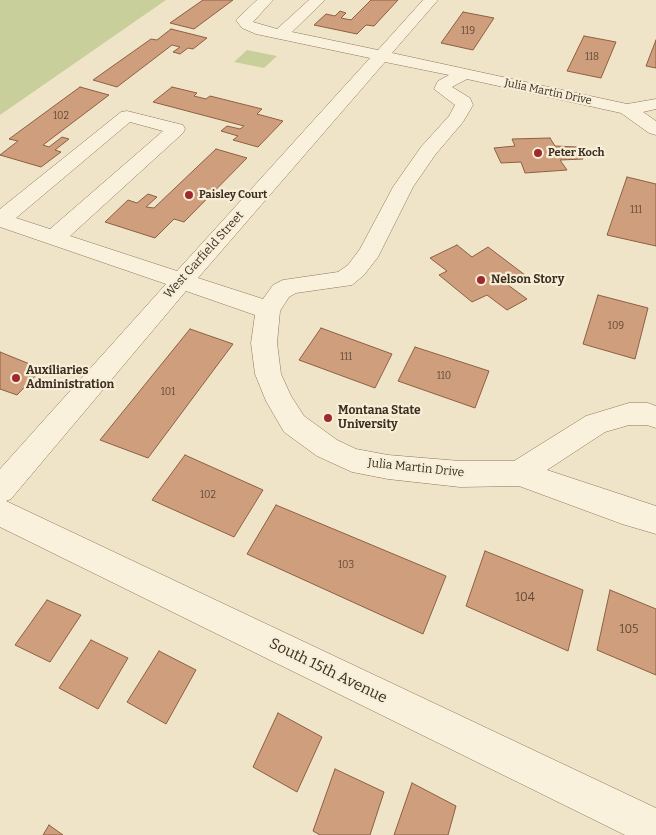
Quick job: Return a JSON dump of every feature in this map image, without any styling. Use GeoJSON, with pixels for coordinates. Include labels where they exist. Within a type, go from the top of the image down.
{"type":"FeatureCollection","features":[{"type":"Feature","properties":{"kind":"street"},"geometry":{"type":"LineString","coordinates":[[266,0],[244,20],[247,25],[256,29],[381,56]]}},
{"type":"Feature","properties":{"kind":"street"},"geometry":{"type":"LineString","coordinates":[[280,34],[318,0]]}},
{"type":"Feature","properties":{"kind":"street","name":"West Garfield Street"},"geometry":{"type":"LineString","coordinates":[[0,490],[431,0]]}},
{"type":"Feature","properties":{"kind":"street","name":"Julia Martin Drive"},"geometry":{"type":"LineString","coordinates":[[381,56],[627,109],[656,104]]}},
{"type":"Feature","properties":{"kind":"street"},"geometry":{"type":"LineString","coordinates":[[0,220],[268,310],[282,291],[291,286],[336,281],[344,279],[356,270],[370,252],[403,187],[428,151],[457,118],[464,102],[443,89],[444,85],[464,74]]}},
{"type":"Feature","properties":{"kind":"street","name":"Julia Martin Drive"},"geometry":{"type":"LineString","coordinates":[[627,109],[656,129]]}},
{"type":"Feature","properties":{"kind":"street"},"geometry":{"type":"LineString","coordinates":[[0,220],[127,116],[176,129],[53,239]]}},
{"type":"Feature","properties":{"kind":"street","name":"Julia Martin Drive"},"geometry":{"type":"LineString","coordinates":[[268,310],[264,344],[268,374],[279,402],[294,424],[327,448],[352,460],[388,467],[460,474],[519,473],[622,510],[656,520]]}},
{"type":"Feature","properties":{"kind":"street"},"geometry":{"type":"LineString","coordinates":[[519,473],[596,424],[629,414],[648,414],[656,417]]}},
{"type":"Feature","properties":{"kind":"street","name":"South 15th Avenue"},"geometry":{"type":"LineString","coordinates":[[0,512],[637,827]]}},
{"type":"Feature","properties":{"kind":"green space"},"geometry":{"type":"Polygon","coordinates":[[[0,0],[166,0],[0,115],[0,0]]]}},
{"type":"Feature","properties":{"kind":"green space"},"geometry":{"type":"Polygon","coordinates":[[[247,50],[277,56],[264,68],[234,62],[247,50]]]}},
{"type":"Feature","properties":{"kind":"building"},"geometry":{"type":"Polygon","coordinates":[[[203,0],[233,0],[194,29],[170,23],[203,0]]]}},
{"type":"Feature","properties":{"kind":"building"},"geometry":{"type":"Polygon","coordinates":[[[371,0],[398,0],[374,26],[366,25],[357,34],[314,25],[326,14],[335,16],[340,11],[346,13],[341,18],[351,20],[371,0]]]}},
{"type":"Feature","properties":{"kind":"building"},"geometry":{"type":"Polygon","coordinates":[[[463,12],[494,18],[473,50],[441,43],[463,12]]]}},
{"type":"Feature","properties":{"kind":"building"},"geometry":{"type":"Polygon","coordinates":[[[171,29],[207,38],[193,49],[188,48],[180,54],[173,52],[180,47],[172,45],[117,87],[93,80],[151,39],[157,40],[171,29]]]}},
{"type":"Feature","properties":{"kind":"building"},"geometry":{"type":"Polygon","coordinates":[[[584,36],[616,42],[601,78],[567,71],[584,36]]]}},
{"type":"Feature","properties":{"kind":"building"},"geometry":{"type":"Polygon","coordinates":[[[656,40],[656,68],[646,66],[656,40]]]}},
{"type":"Feature","properties":{"kind":"building"},"geometry":{"type":"Polygon","coordinates":[[[80,87],[109,95],[43,145],[49,147],[62,137],[69,139],[55,150],[61,152],[41,167],[0,155],[18,141],[9,139],[80,87]]]}},
{"type":"Feature","properties":{"kind":"building"},"geometry":{"type":"Polygon","coordinates":[[[172,87],[197,93],[194,96],[206,99],[210,96],[262,109],[257,114],[283,121],[258,147],[233,140],[238,136],[221,131],[227,126],[240,129],[244,126],[153,102],[172,87]]]}},
{"type":"Feature","properties":{"kind":"building","name":"Peter Koch"},"geometry":{"type":"Polygon","coordinates":[[[550,138],[555,146],[577,147],[583,159],[560,160],[567,170],[525,173],[521,162],[501,163],[494,148],[515,146],[512,139],[550,138]]]}},
{"type":"Feature","properties":{"kind":"building","name":"Paisley Court"},"geometry":{"type":"Polygon","coordinates":[[[216,149],[247,158],[184,222],[174,219],[155,238],[105,222],[128,200],[137,203],[148,194],[157,197],[146,207],[154,208],[216,149]]]}},
{"type":"Feature","properties":{"kind":"building"},"geometry":{"type":"Polygon","coordinates":[[[627,177],[656,184],[656,246],[607,235],[627,177]]]}},
{"type":"Feature","properties":{"kind":"building","name":"Nelson Story"},"geometry":{"type":"Polygon","coordinates":[[[457,245],[472,257],[488,247],[525,275],[508,285],[527,299],[507,310],[487,295],[472,302],[439,275],[447,271],[430,258],[457,245]]]}},
{"type":"Feature","properties":{"kind":"building"},"geometry":{"type":"Polygon","coordinates":[[[598,295],[648,308],[635,359],[583,344],[598,295]]]}},
{"type":"Feature","properties":{"kind":"building"},"geometry":{"type":"Polygon","coordinates":[[[321,328],[392,354],[375,388],[299,360],[321,328]]]}},
{"type":"Feature","properties":{"kind":"building"},"geometry":{"type":"Polygon","coordinates":[[[190,329],[233,344],[148,458],[100,440],[190,329]]]}},
{"type":"Feature","properties":{"kind":"building"},"geometry":{"type":"Polygon","coordinates":[[[415,347],[489,371],[475,408],[398,381],[415,347]]]}},
{"type":"Feature","properties":{"kind":"building","name":"Auxiliaries Administration"},"geometry":{"type":"Polygon","coordinates":[[[0,352],[42,369],[17,395],[0,389],[0,352]]]}},
{"type":"Feature","properties":{"kind":"building"},"geometry":{"type":"Polygon","coordinates":[[[185,455],[263,490],[234,537],[152,500],[185,455]]]}},
{"type":"Feature","properties":{"kind":"building"},"geometry":{"type":"Polygon","coordinates":[[[276,505],[446,576],[423,634],[247,554],[276,505]]]}},
{"type":"Feature","properties":{"kind":"building"},"geometry":{"type":"Polygon","coordinates":[[[485,551],[583,590],[568,651],[466,606],[485,551]]]}},
{"type":"Feature","properties":{"kind":"building"},"geometry":{"type":"Polygon","coordinates":[[[610,590],[656,609],[656,675],[597,650],[610,590]]]}},
{"type":"Feature","properties":{"kind":"building"},"geometry":{"type":"Polygon","coordinates":[[[47,600],[81,615],[50,662],[15,645],[47,600]]]}},
{"type":"Feature","properties":{"kind":"building"},"geometry":{"type":"Polygon","coordinates":[[[91,640],[128,658],[98,709],[59,688],[91,640]]]}},
{"type":"Feature","properties":{"kind":"building"},"geometry":{"type":"Polygon","coordinates":[[[159,651],[196,670],[166,724],[127,702],[159,651]]]}},
{"type":"Feature","properties":{"kind":"building"},"geometry":{"type":"Polygon","coordinates":[[[278,713],[322,737],[297,792],[253,767],[278,713]]]}},
{"type":"Feature","properties":{"kind":"building"},"geometry":{"type":"Polygon","coordinates":[[[335,769],[384,792],[370,835],[320,835],[313,831],[335,769]]]}},
{"type":"Feature","properties":{"kind":"building"},"geometry":{"type":"Polygon","coordinates":[[[412,783],[456,806],[448,835],[394,835],[412,783]]]}},
{"type":"Feature","properties":{"kind":"building"},"geometry":{"type":"Polygon","coordinates":[[[49,825],[63,835],[43,835],[49,825]]]}},
{"type":"Feature","properties":{"kind":"place","name":"Peter Koch"},"geometry":{"type":"Point","coordinates":[538,153]}},
{"type":"Feature","properties":{"kind":"place","name":"Paisley Court"},"geometry":{"type":"Point","coordinates":[189,195]}},
{"type":"Feature","properties":{"kind":"place","name":"Nelson Story"},"geometry":{"type":"Point","coordinates":[481,280]}},
{"type":"Feature","properties":{"kind":"place","name":"Auxiliaries Administration"},"geometry":{"type":"Point","coordinates":[16,378]}},
{"type":"Feature","properties":{"kind":"place","name":"Montana State University"},"geometry":{"type":"Point","coordinates":[328,418]}}]}
